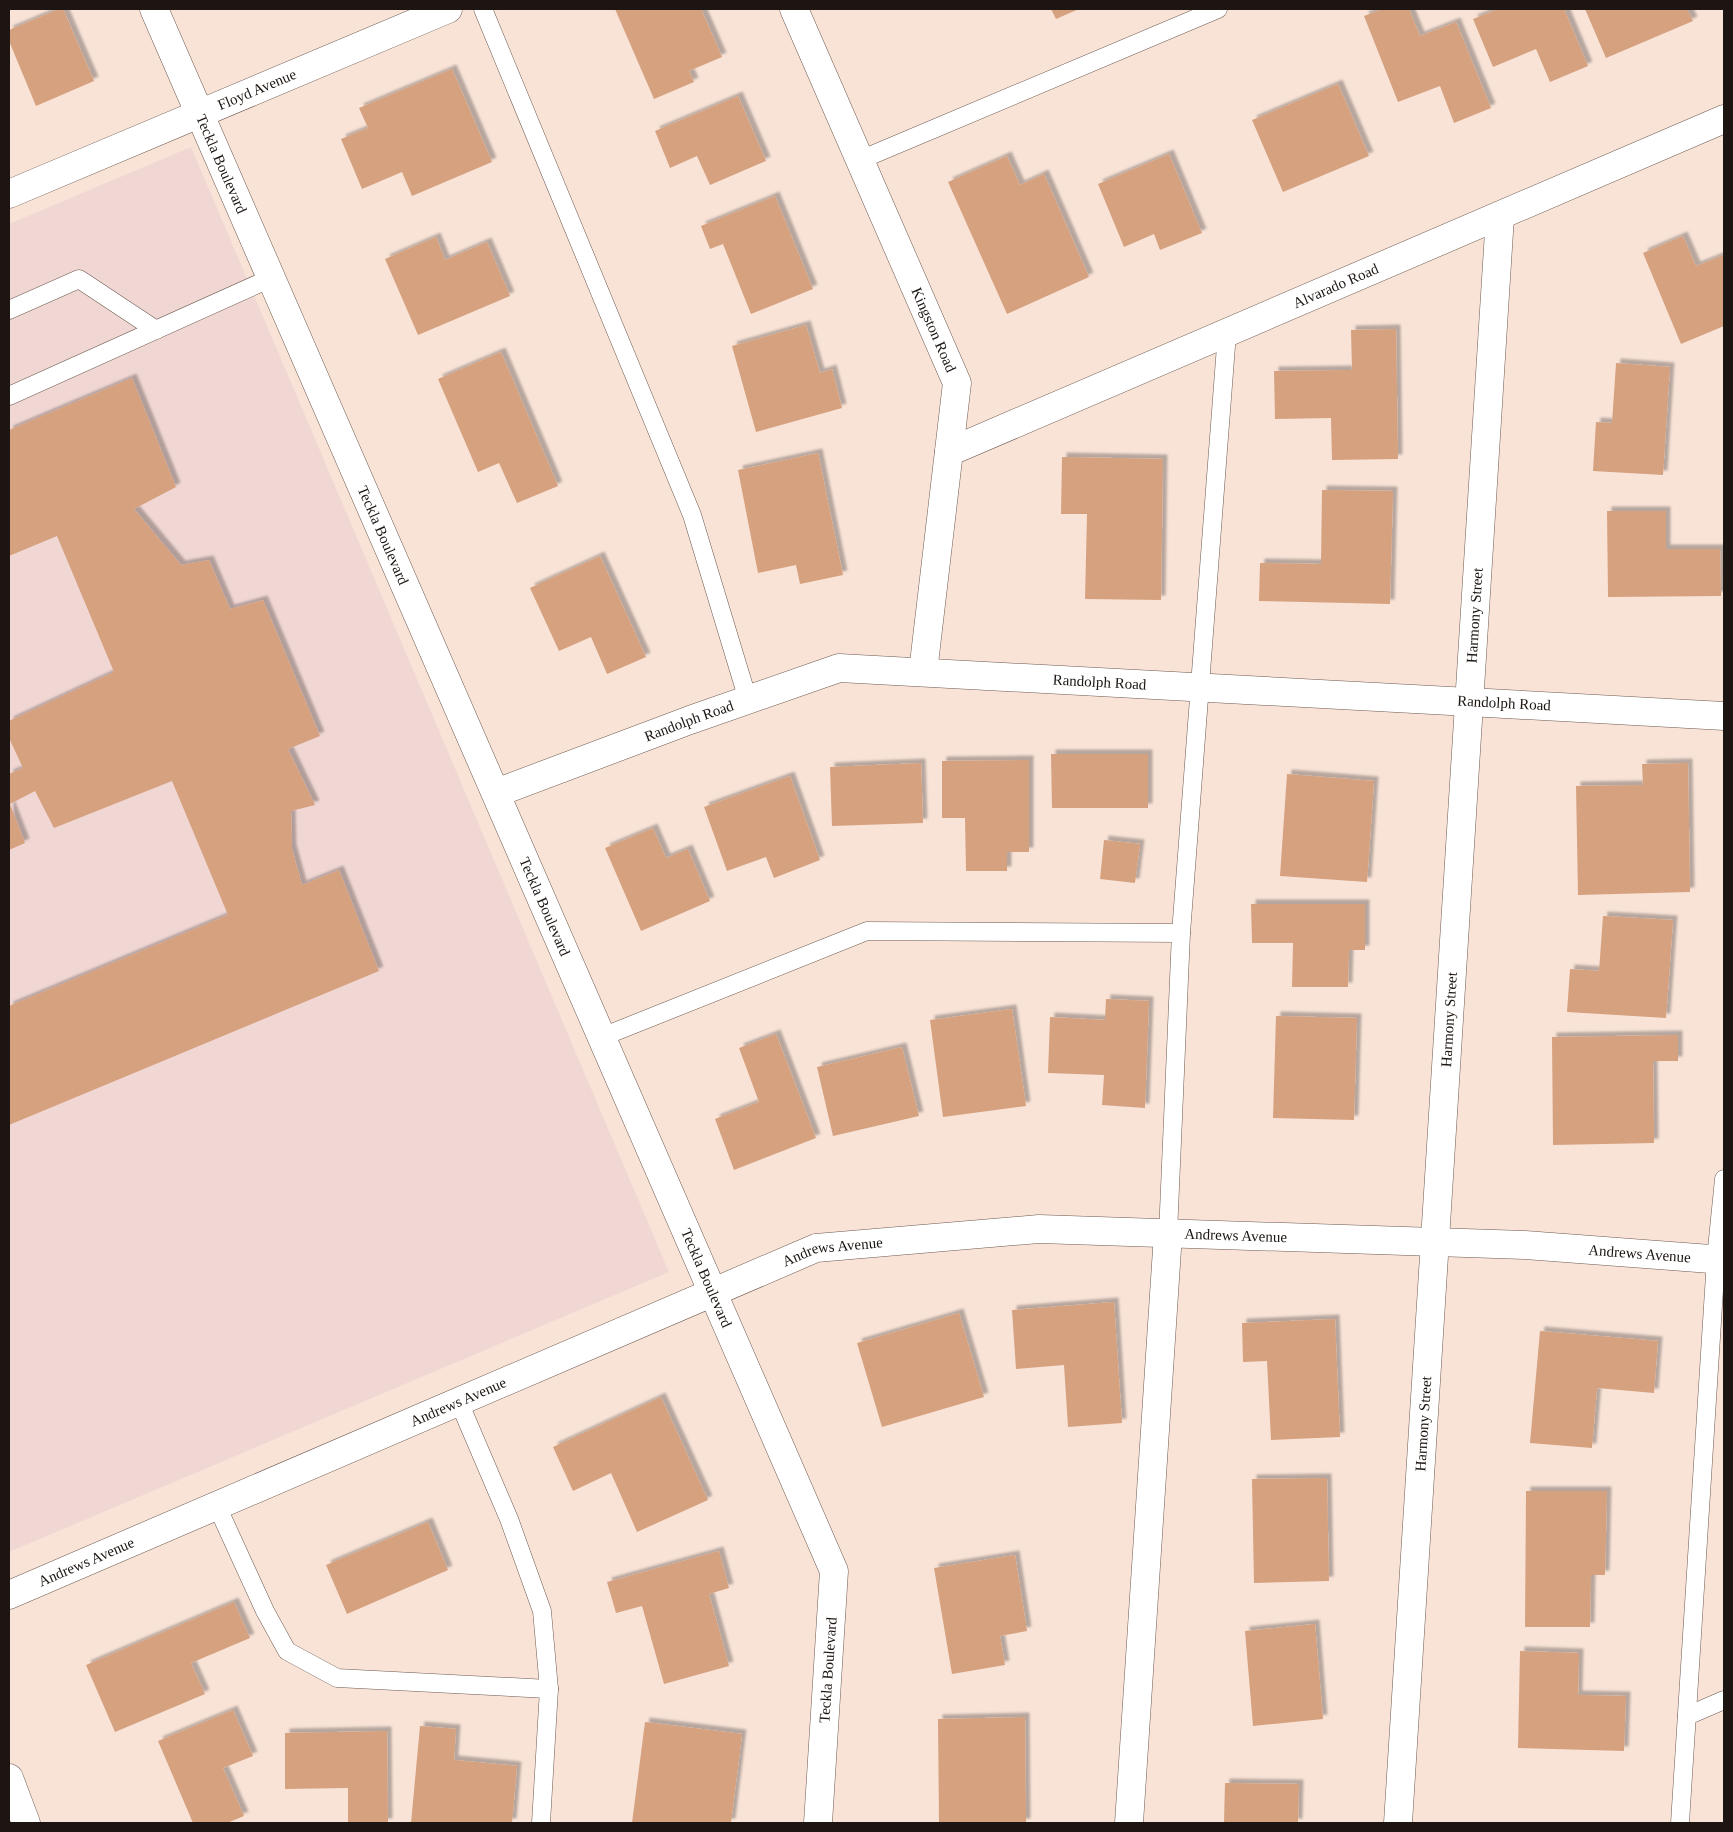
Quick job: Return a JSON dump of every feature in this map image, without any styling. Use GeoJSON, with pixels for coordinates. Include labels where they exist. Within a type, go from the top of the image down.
{"type":"FeatureCollection","features":[{"type":"Feature","properties":{"kind":"street","name":"Teckla Boulevard"},"geometry":{"type":"LineString","coordinates":[[154,9],[834,1571],[818,1823]]}},
{"type":"Feature","properties":{"kind":"street","name":"Floyd Avenue"},"geometry":{"type":"LineString","coordinates":[[9,194],[448,9]]}},
{"type":"Feature","properties":{"kind":"street","name":"Kingston Road"},"geometry":{"type":"LineString","coordinates":[[794,9],[957,383],[923,672]]}},
{"type":"Feature","properties":{"kind":"street","name":"Alvarado Road"},"geometry":{"type":"LineString","coordinates":[[949,452],[1724,119]]}},
{"type":"Feature","properties":{"kind":"street","name":"Harmony Street"},"geometry":{"type":"LineString","coordinates":[[1398,1823],[1500,216]]}},
{"type":"Feature","properties":{"kind":"street","name":"Randolph Road"},"geometry":{"type":"LineString","coordinates":[[496,793],[839,668],[1724,716]]}},
{"type":"Feature","properties":{"kind":"street","name":"Andrews Avenue"},"geometry":{"type":"LineString","coordinates":[[9,1595],[816,1248],[1039,1229],[1525,1245],[1720,1260]]}},
{"type":"Feature","properties":{"kind":"street"},"geometry":{"type":"LineString","coordinates":[[1129,1823],[1168,1234]]}},
{"type":"Feature","properties":{"kind":"street"},"geometry":{"type":"LineString","coordinates":[[9,1778],[26,1823]]}},
{"type":"Feature","properties":{"kind":"lane"},"geometry":{"type":"LineString","coordinates":[[483,9],[692,515],[748,700]]}},
{"type":"Feature","properties":{"kind":"lane"},"geometry":{"type":"LineString","coordinates":[[860,160],[1218,9]]}},
{"type":"Feature","properties":{"kind":"lane"},"geometry":{"type":"LineString","coordinates":[[9,396],[271,278]]}},
{"type":"Feature","properties":{"kind":"lane"},"geometry":{"type":"LineString","coordinates":[[9,310],[79,279],[156,330]]}},
{"type":"Feature","properties":{"kind":"lane"},"geometry":{"type":"LineString","coordinates":[[1168,1234],[1181,933],[1227,333]]}},
{"type":"Feature","properties":{"kind":"lane"},"geometry":{"type":"LineString","coordinates":[[602,1037],[867,931],[1181,933]]}},
{"type":"Feature","properties":{"kind":"lane"},"geometry":{"type":"LineString","coordinates":[[1680,1823],[1720,1260],[1724,1179]]}},
{"type":"Feature","properties":{"kind":"lane"},"geometry":{"type":"LineString","coordinates":[[460,1402],[509,1519],[542,1611],[549,1689],[541,1823]]}},
{"type":"Feature","properties":{"kind":"lane"},"geometry":{"type":"LineString","coordinates":[[217,1506],[265,1611],[288,1650],[337,1678],[549,1689]]}},
{"type":"Feature","properties":{"kind":"lane"},"geometry":{"type":"LineString","coordinates":[[1687,1716],[1724,1700]]}},
{"type":"Feature","properties":{"kind":"shaded area"},"geometry":{"type":"Polygon","coordinates":[[[191,147],[669,1272],[9,1552],[9,224],[191,147]]]}},
{"type":"Feature","properties":{"kind":"building"},"geometry":{"type":"Polygon","coordinates":[[[63,9],[94,81],[36,106],[9,41],[9,30],[63,9]]]}},
{"type":"Feature","properties":{"kind":"building"},"geometry":{"type":"Polygon","coordinates":[[[615,9],[701,9],[722,57],[689,71],[694,82],[654,99],[615,9]]]}},
{"type":"Feature","properties":{"kind":"building"},"geometry":{"type":"Polygon","coordinates":[[[1051,9],[1079,9],[1056,19],[1051,9]]]}},
{"type":"Feature","properties":{"kind":"building"},"geometry":{"type":"Polygon","coordinates":[[[1383,9],[1409,9],[1420,36],[1456,22],[1491,108],[1454,123],[1440,86],[1398,102],[1364,16],[1383,9]]]}},
{"type":"Feature","properties":{"kind":"building"},"geometry":{"type":"Polygon","coordinates":[[[1498,9],[1564,9],[1588,66],[1550,82],[1536,49],[1493,67],[1473,19],[1498,9]]]}},
{"type":"Feature","properties":{"kind":"building"},"geometry":{"type":"Polygon","coordinates":[[[1585,9],[1687,9],[1693,21],[1606,58],[1585,9]]]}},
{"type":"Feature","properties":{"kind":"building"},"geometry":{"type":"Polygon","coordinates":[[[452,69],[492,162],[412,196],[402,172],[362,189],[341,139],[368,128],[359,108],[452,69]]]}},
{"type":"Feature","properties":{"kind":"building"},"geometry":{"type":"Polygon","coordinates":[[[1338,84],[1369,156],[1283,192],[1252,120],[1338,84]]]}},
{"type":"Feature","properties":{"kind":"building"},"geometry":{"type":"Polygon","coordinates":[[[738,96],[766,161],[710,185],[697,156],[670,168],[655,131],[738,96]]]}},
{"type":"Feature","properties":{"kind":"building"},"geometry":{"type":"Polygon","coordinates":[[[1169,154],[1202,233],[1160,250],[1154,234],[1124,247],[1098,184],[1169,154]]]}},
{"type":"Feature","properties":{"kind":"building"},"geometry":{"type":"Polygon","coordinates":[[[1007,156],[1020,185],[1044,174],[1089,277],[1007,314],[948,182],[1007,156]]]}},
{"type":"Feature","properties":{"kind":"building"},"geometry":{"type":"Polygon","coordinates":[[[775,196],[813,289],[751,314],[723,244],[710,249],[701,226],[775,196]]]}},
{"type":"Feature","properties":{"kind":"building"},"geometry":{"type":"Polygon","coordinates":[[[1683,236],[1696,266],[1724,255],[1724,326],[1681,344],[1643,253],[1683,236]]]}},
{"type":"Feature","properties":{"kind":"building"},"geometry":{"type":"Polygon","coordinates":[[[436,237],[445,260],[487,242],[510,296],[418,335],[385,259],[436,237]]]}},
{"type":"Feature","properties":{"kind":"building"},"geometry":{"type":"Polygon","coordinates":[[[806,325],[820,373],[832,369],[842,408],[756,432],[732,346],[806,325]]]}},
{"type":"Feature","properties":{"kind":"building"},"geometry":{"type":"Polygon","coordinates":[[[1396,329],[1398,459],[1332,460],[1331,418],[1275,419],[1274,371],[1352,370],[1351,330],[1396,329]]]}},
{"type":"Feature","properties":{"kind":"building"},"geometry":{"type":"Polygon","coordinates":[[[501,352],[558,486],[517,503],[499,463],[478,472],[438,379],[501,352]]]}},
{"type":"Feature","properties":{"kind":"building"},"geometry":{"type":"Polygon","coordinates":[[[1616,363],[1670,367],[1663,475],[1593,471],[1596,422],[1612,423],[1616,363]]]}},
{"type":"Feature","properties":{"kind":"building"},"geometry":{"type":"Polygon","coordinates":[[[132,378],[176,487],[134,509],[181,565],[209,560],[230,609],[263,600],[320,736],[288,749],[315,805],[291,811],[292,849],[302,885],[339,870],[379,971],[9,1125],[9,1006],[228,915],[172,781],[54,828],[35,791],[10,804],[25,843],[9,850],[9,774],[23,768],[9,738],[9,721],[114,672],[57,536],[9,556],[9,430],[132,378]]]}},
{"type":"Feature","properties":{"kind":"building"},"geometry":{"type":"Polygon","coordinates":[[[818,453],[843,575],[800,584],[796,565],[758,573],[738,470],[818,453]]]}},
{"type":"Feature","properties":{"kind":"building"},"geometry":{"type":"Polygon","coordinates":[[[1062,457],[1163,459],[1161,600],[1085,599],[1087,514],[1061,514],[1062,457]]]}},
{"type":"Feature","properties":{"kind":"building"},"geometry":{"type":"Polygon","coordinates":[[[1322,490],[1393,491],[1390,604],[1259,601],[1260,563],[1321,564],[1322,490]]]}},
{"type":"Feature","properties":{"kind":"building"},"geometry":{"type":"Polygon","coordinates":[[[1607,511],[1666,511],[1666,549],[1720,549],[1721,596],[1608,597],[1607,511]]]}},
{"type":"Feature","properties":{"kind":"building"},"geometry":{"type":"Polygon","coordinates":[[[600,556],[646,657],[607,674],[591,637],[559,651],[530,588],[600,556]]]}},
{"type":"Feature","properties":{"kind":"building"},"geometry":{"type":"Polygon","coordinates":[[[1051,754],[1148,754],[1148,808],[1052,808],[1051,754]]]}},
{"type":"Feature","properties":{"kind":"building"},"geometry":{"type":"Polygon","coordinates":[[[1029,760],[1029,852],[1007,852],[1007,871],[966,871],[965,818],[942,818],[942,761],[1029,760]]]}},
{"type":"Feature","properties":{"kind":"building"},"geometry":{"type":"Polygon","coordinates":[[[921,763],[923,823],[832,826],[830,767],[921,763]]]}},
{"type":"Feature","properties":{"kind":"building"},"geometry":{"type":"Polygon","coordinates":[[[1688,763],[1690,892],[1578,895],[1576,786],[1643,785],[1642,764],[1688,763]]]}},
{"type":"Feature","properties":{"kind":"building"},"geometry":{"type":"Polygon","coordinates":[[[1287,774],[1374,781],[1367,882],[1280,876],[1287,774]]]}},
{"type":"Feature","properties":{"kind":"building"},"geometry":{"type":"Polygon","coordinates":[[[790,776],[820,860],[774,878],[766,857],[727,871],[704,807],[790,776]]]}},
{"type":"Feature","properties":{"kind":"building"},"geometry":{"type":"Polygon","coordinates":[[[653,828],[666,858],[688,849],[710,901],[641,931],[605,848],[653,828]]]}},
{"type":"Feature","properties":{"kind":"building"},"geometry":{"type":"Polygon","coordinates":[[[1104,840],[1140,844],[1135,883],[1100,879],[1104,840]]]}},
{"type":"Feature","properties":{"kind":"building"},"geometry":{"type":"Polygon","coordinates":[[[1251,904],[1365,904],[1365,950],[1349,950],[1348,987],[1292,987],[1293,943],[1252,943],[1251,904]]]}},
{"type":"Feature","properties":{"kind":"building"},"geometry":{"type":"Polygon","coordinates":[[[1603,916],[1673,920],[1666,1018],[1567,1012],[1570,969],[1599,971],[1603,916]]]}},
{"type":"Feature","properties":{"kind":"building"},"geometry":{"type":"Polygon","coordinates":[[[1106,999],[1149,1001],[1145,1108],[1102,1105],[1104,1075],[1048,1073],[1050,1017],[1105,1020],[1106,999]]]}},
{"type":"Feature","properties":{"kind":"building"},"geometry":{"type":"Polygon","coordinates":[[[1012,1009],[1026,1106],[943,1117],[930,1020],[1012,1009]]]}},
{"type":"Feature","properties":{"kind":"building"},"geometry":{"type":"Polygon","coordinates":[[[1276,1016],[1357,1018],[1354,1120],[1273,1118],[1276,1016]]]}},
{"type":"Feature","properties":{"kind":"building"},"geometry":{"type":"Polygon","coordinates":[[[776,1034],[816,1138],[734,1170],[715,1119],[759,1102],[739,1048],[776,1034]]]}},
{"type":"Feature","properties":{"kind":"building"},"geometry":{"type":"Polygon","coordinates":[[[1678,1035],[1678,1061],[1653,1061],[1654,1143],[1553,1145],[1552,1037],[1678,1035]]]}},
{"type":"Feature","properties":{"kind":"building"},"geometry":{"type":"Polygon","coordinates":[[[902,1047],[919,1116],[833,1136],[817,1067],[902,1047]]]}},
{"type":"Feature","properties":{"kind":"building"},"geometry":{"type":"Polygon","coordinates":[[[1114,1302],[1122,1423],[1068,1427],[1064,1365],[1016,1369],[1012,1310],[1114,1302]]]}},
{"type":"Feature","properties":{"kind":"building"},"geometry":{"type":"Polygon","coordinates":[[[959,1313],[984,1397],[882,1427],[857,1343],[959,1313]]]}},
{"type":"Feature","properties":{"kind":"building"},"geometry":{"type":"Polygon","coordinates":[[[1335,1319],[1340,1437],[1271,1440],[1267,1361],[1243,1362],[1242,1323],[1335,1319]]]}},
{"type":"Feature","properties":{"kind":"building"},"geometry":{"type":"Polygon","coordinates":[[[1540,1331],[1658,1341],[1654,1393],[1597,1388],[1592,1448],[1530,1443],[1540,1331]]]}},
{"type":"Feature","properties":{"kind":"building"},"geometry":{"type":"Polygon","coordinates":[[[661,1397],[708,1500],[637,1532],[611,1473],[573,1491],[553,1447],[661,1397]]]}},
{"type":"Feature","properties":{"kind":"building"},"geometry":{"type":"Polygon","coordinates":[[[1327,1478],[1329,1581],[1254,1583],[1252,1479],[1327,1478]]]}},
{"type":"Feature","properties":{"kind":"building"},"geometry":{"type":"Polygon","coordinates":[[[1526,1491],[1607,1491],[1605,1575],[1591,1575],[1590,1627],[1525,1627],[1526,1491]]]}},
{"type":"Feature","properties":{"kind":"building"},"geometry":{"type":"Polygon","coordinates":[[[428,1522],[448,1570],[347,1614],[326,1565],[428,1522]]]}},
{"type":"Feature","properties":{"kind":"building"},"geometry":{"type":"Polygon","coordinates":[[[719,1551],[729,1588],[709,1594],[729,1666],[664,1684],[642,1606],[616,1613],[607,1582],[719,1551]]]}},
{"type":"Feature","properties":{"kind":"building"},"geometry":{"type":"Polygon","coordinates":[[[1015,1555],[1027,1631],[1000,1636],[1005,1665],[952,1674],[934,1568],[1015,1555]]]}},
{"type":"Feature","properties":{"kind":"building"},"geometry":{"type":"Polygon","coordinates":[[[234,1602],[250,1638],[191,1663],[205,1694],[115,1732],[86,1665],[234,1602]]]}},
{"type":"Feature","properties":{"kind":"building"},"geometry":{"type":"Polygon","coordinates":[[[1315,1624],[1323,1719],[1253,1726],[1245,1631],[1315,1624]]]}},
{"type":"Feature","properties":{"kind":"building"},"geometry":{"type":"Polygon","coordinates":[[[1520,1651],[1579,1653],[1578,1695],[1626,1696],[1624,1751],[1518,1748],[1520,1651]]]}},
{"type":"Feature","properties":{"kind":"building"},"geometry":{"type":"Polygon","coordinates":[[[233,1710],[253,1756],[223,1768],[244,1816],[227,1823],[193,1823],[158,1741],[233,1710]]]}},
{"type":"Feature","properties":{"kind":"building"},"geometry":{"type":"Polygon","coordinates":[[[1025,1717],[1026,1823],[939,1823],[938,1719],[1025,1717]]]}},
{"type":"Feature","properties":{"kind":"building"},"geometry":{"type":"Polygon","coordinates":[[[645,1722],[742,1734],[731,1823],[632,1823],[645,1722]]]}},
{"type":"Feature","properties":{"kind":"building"},"geometry":{"type":"Polygon","coordinates":[[[420,1726],[456,1729],[454,1760],[517,1766],[512,1823],[411,1823],[420,1726]]]}},
{"type":"Feature","properties":{"kind":"building"},"geometry":{"type":"Polygon","coordinates":[[[387,1731],[388,1823],[348,1823],[348,1788],[285,1789],[285,1733],[387,1731]]]}},
{"type":"Feature","properties":{"kind":"building"},"geometry":{"type":"Polygon","coordinates":[[[1225,1783],[1299,1784],[1298,1823],[1224,1823],[1225,1783]]]}}]}
